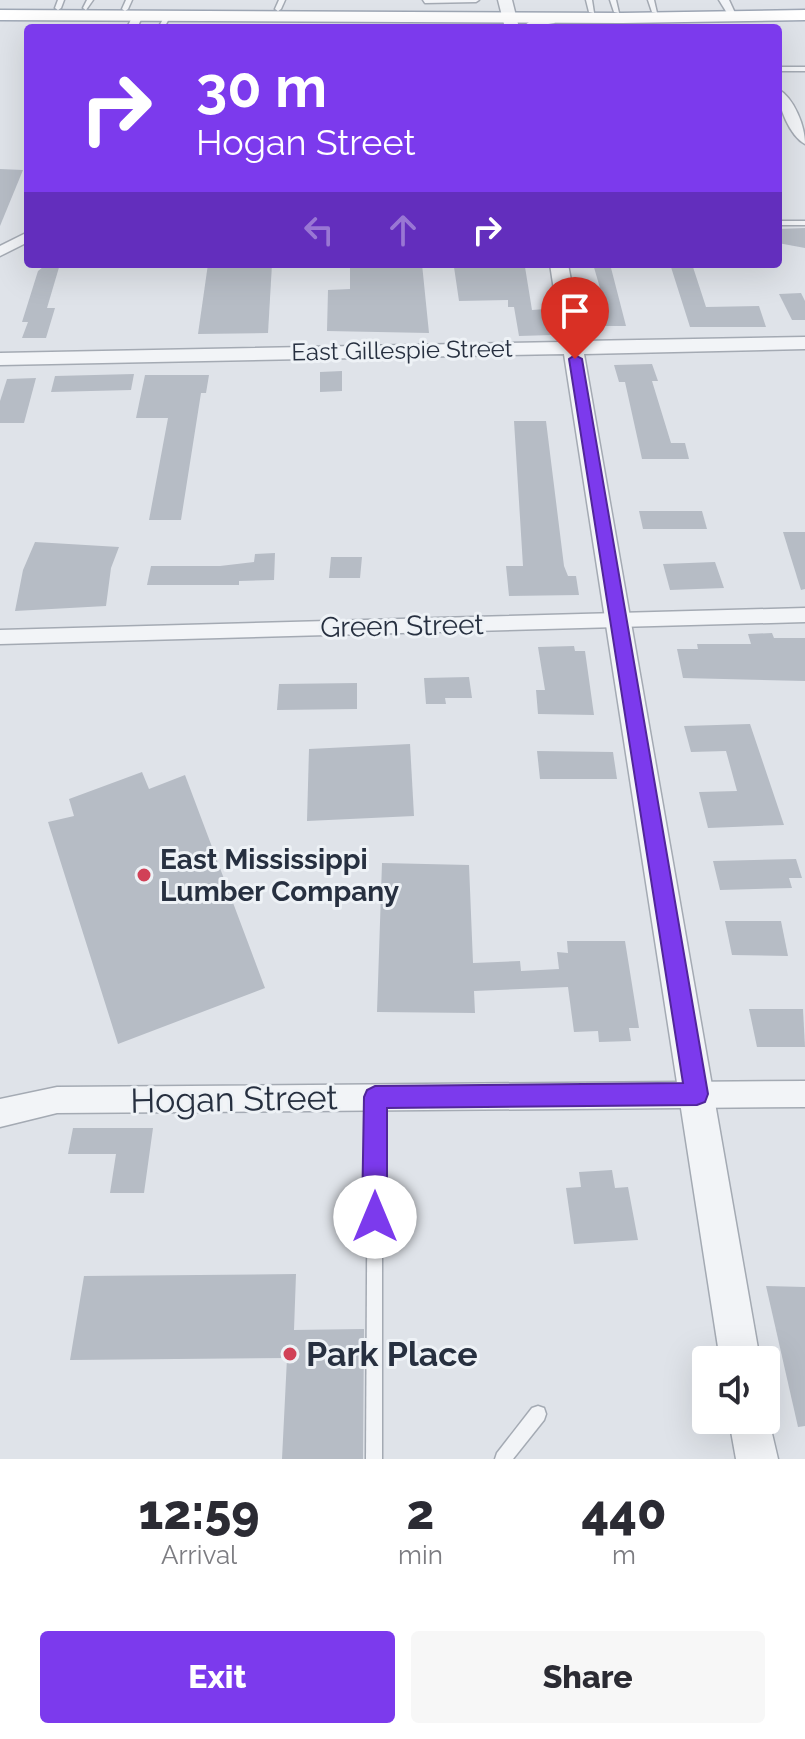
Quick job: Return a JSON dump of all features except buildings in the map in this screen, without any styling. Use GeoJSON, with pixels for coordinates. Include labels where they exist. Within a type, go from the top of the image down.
{"type":"FeatureCollection","features":[{"type":"Feature","properties":{"kind":"main road"},"geometry":{"type":"LineString","coordinates":[[0,8],[88,4],[206,22],[281,6]]}},
{"type":"Feature","properties":{"kind":"main road"},"geometry":{"type":"LineString","coordinates":[[173,15],[281,6],[512,17],[548,23],[653,6],[732,14]]}},
{"type":"Feature","properties":{"kind":"main road"},"geometry":{"type":"LineString","coordinates":[[0,15],[130,9]]}},
{"type":"Feature","properties":{"kind":"main road"},"geometry":{"type":"LineString","coordinates":[[250,15],[354,24],[512,17],[805,12]]}},
{"type":"Feature","properties":{"kind":"street"},"geometry":{"type":"LineString","coordinates":[[782,100],[805,140]]}},
{"type":"Feature","properties":{"kind":"street"},"geometry":{"type":"LineString","coordinates":[[0,252],[24,238]]}},
{"type":"Feature","properties":{"kind":"street"},"geometry":{"type":"LineString","coordinates":[[560,268],[738,1346]]}},
{"type":"Feature","properties":{"kind":"street","name":"East Gillespie Street"},"geometry":{"type":"LineString","coordinates":[[0,359],[805,343]]}},
{"type":"Feature","properties":{"kind":"street","name":"Green Street"},"geometry":{"type":"LineString","coordinates":[[0,637],[805,615]]}},
{"type":"Feature","properties":{"kind":"street","name":"Hogan Street"},"geometry":{"type":"LineString","coordinates":[[0,1113],[57,1100],[805,1094]]}},
{"type":"Feature","properties":{"kind":"street"},"geometry":{"type":"LineString","coordinates":[[753,1434],[757,1459]]}},
{"type":"Feature","properties":{"kind":"lane"},"geometry":{"type":"LineString","coordinates":[[425,1],[476,0]]}},
{"type":"Feature","properties":{"kind":"lane"},"geometry":{"type":"LineString","coordinates":[[782,69],[805,69]]}},
{"type":"Feature","properties":{"kind":"lane"},"geometry":{"type":"LineString","coordinates":[[782,223],[805,223]]}},
{"type":"Feature","properties":{"kind":"lane"},"geometry":{"type":"LineString","coordinates":[[374,1459],[375,1097]]}},
{"type":"Feature","properties":{"kind":"lane"},"geometry":{"type":"LineString","coordinates":[[503,1459],[538,1414]]}},
{"type":"Feature","properties":{"kind":"place","name":"East Mississippi Lumber Company"},"geometry":{"type":"Point","coordinates":[144,875]}},
{"type":"Feature","properties":{"kind":"place","name":"Park Place"},"geometry":{"type":"Point","coordinates":[290,1354]}},
{"type":"Feature","properties":{"kind":"route"},"geometry":{"type":"LineString","coordinates":[[375,1217],[375,1097],[697,1094],[575,359]]}}]}
